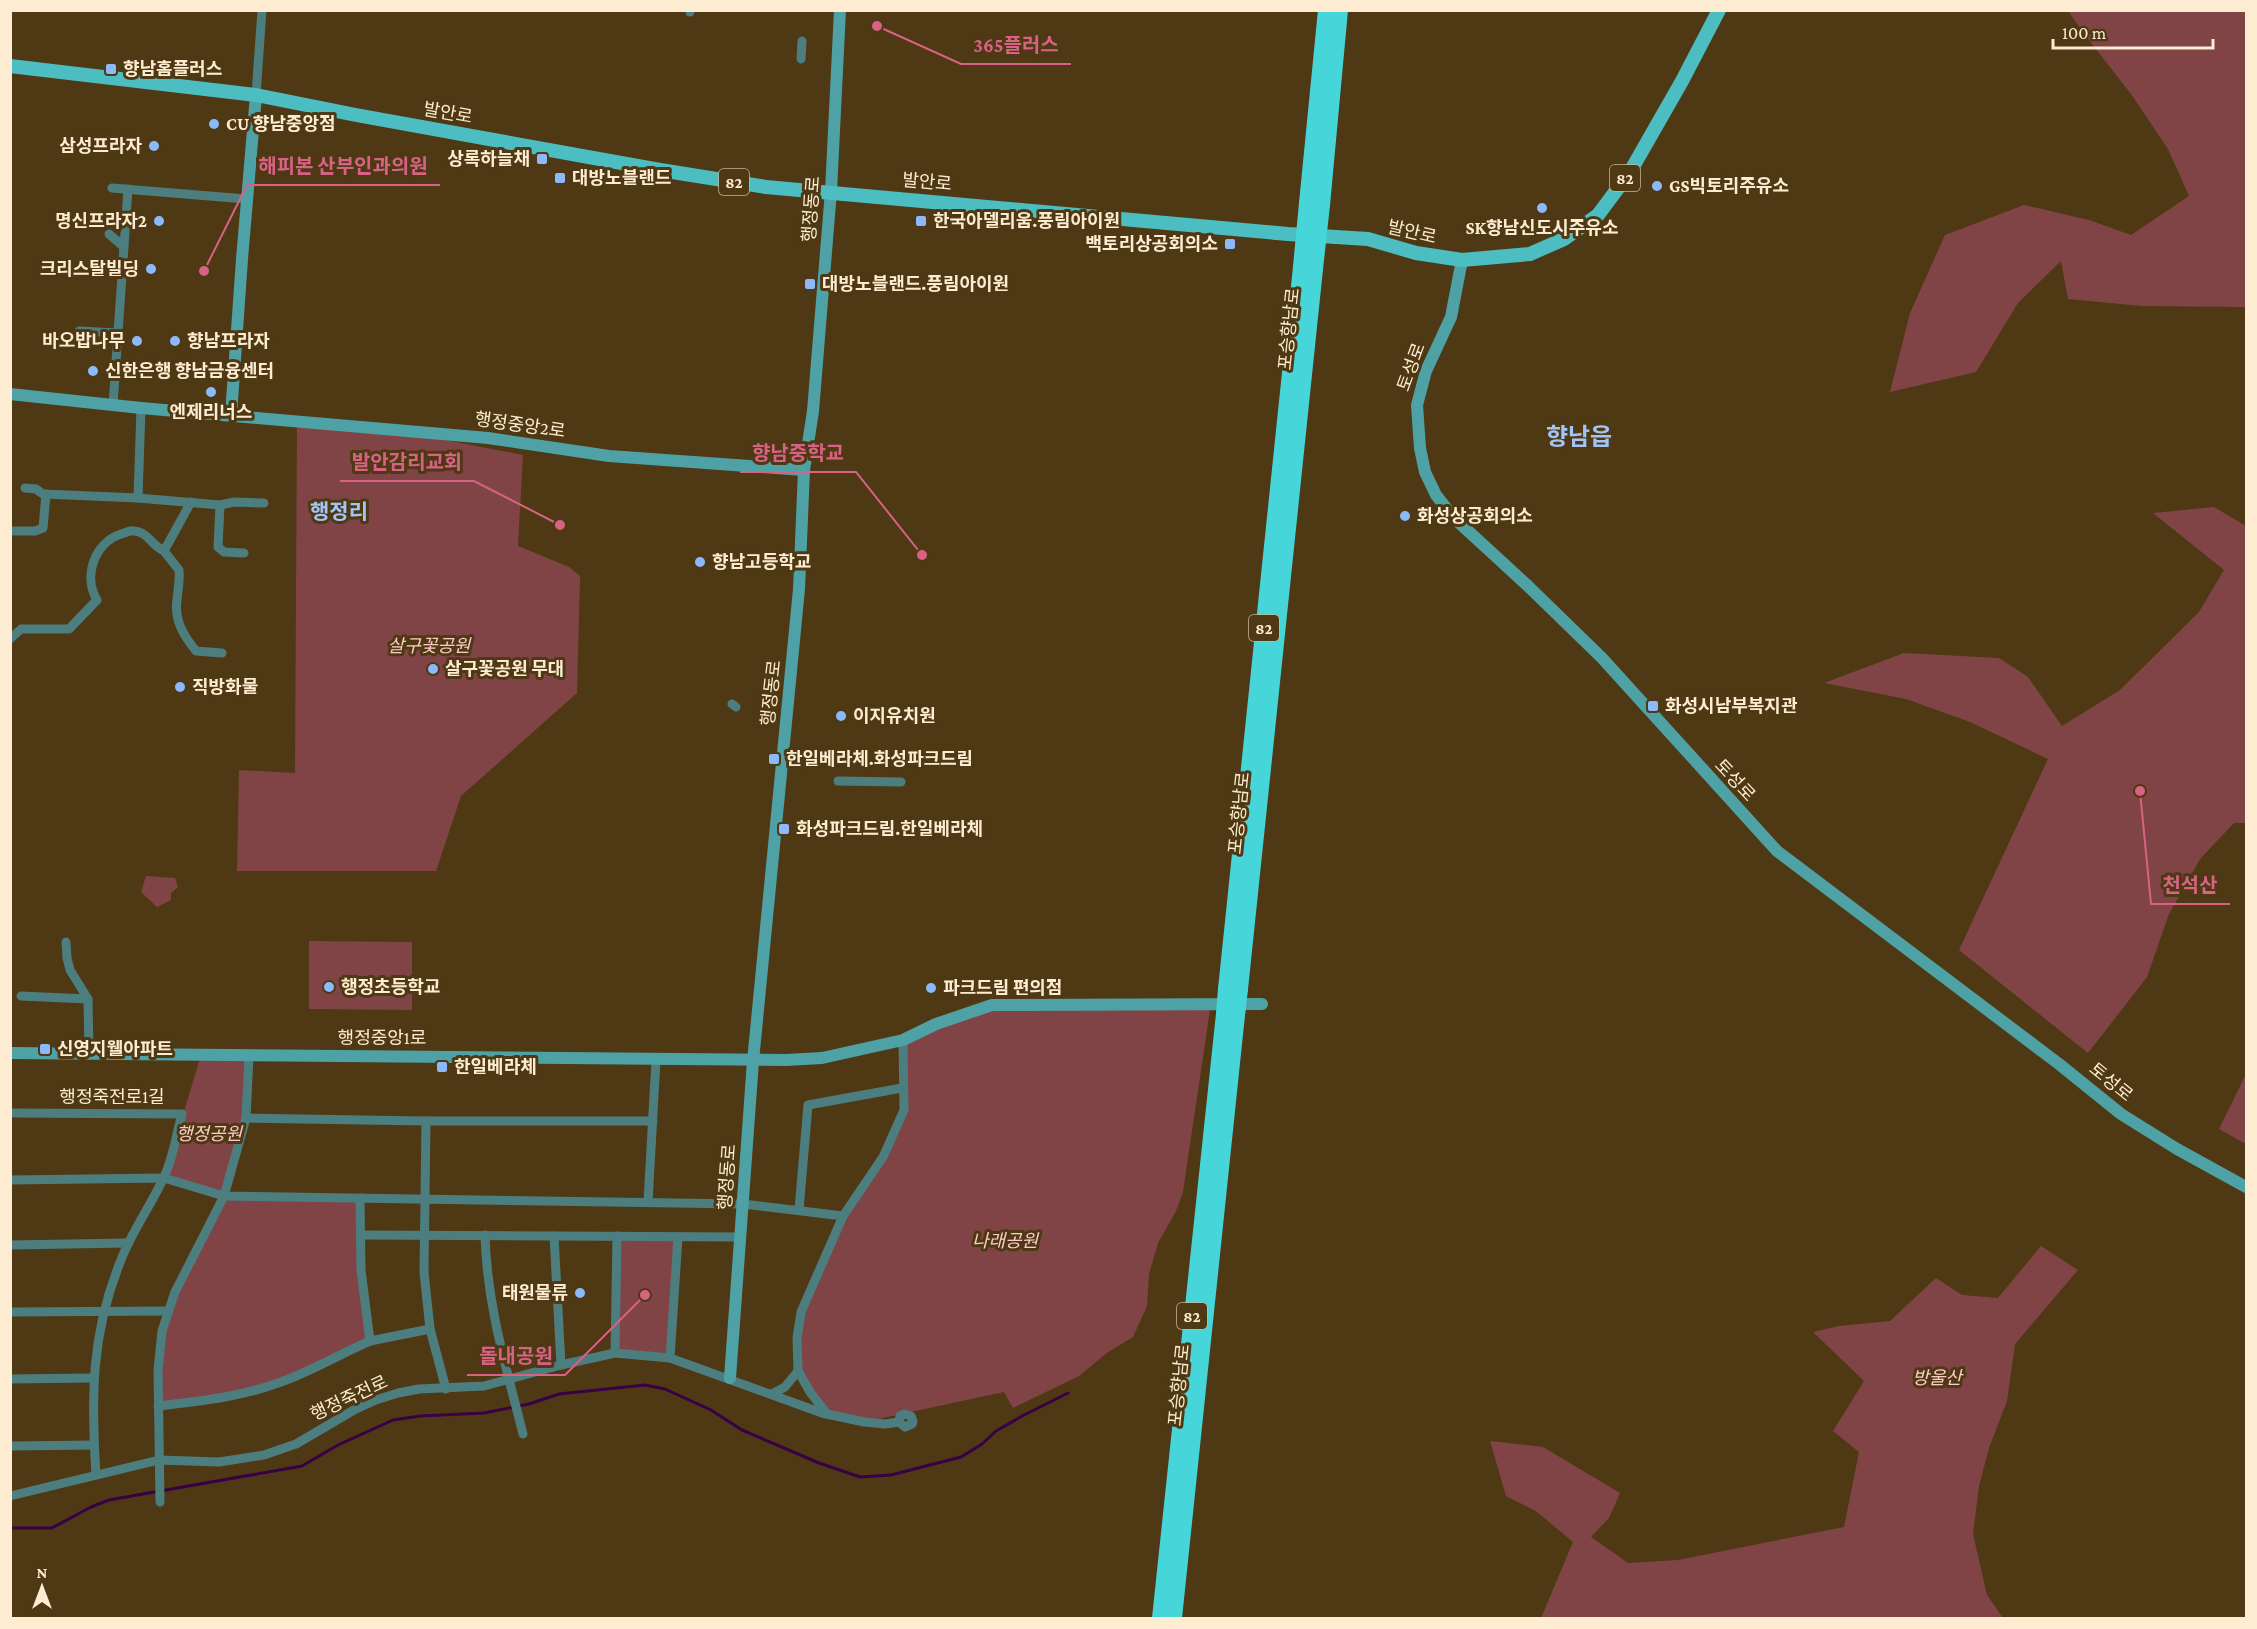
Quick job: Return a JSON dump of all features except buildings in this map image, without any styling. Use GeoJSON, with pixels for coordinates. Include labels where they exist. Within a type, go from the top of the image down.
{"type":"FeatureCollection","features":[{"type":"Feature","properties":{"kind":"highway","name":"포승향남로"},"geometry":{"type":"LineString","coordinates":[[1160,1618],[1233,989],[1308,268],[1326,10]]}},
{"type":"Feature","properties":{"kind":"highway","name":"포승향남로"},"geometry":{"type":"LineString","coordinates":[[1314,204],[1342,10]]}},
{"type":"Feature","properties":{"kind":"highway","name":"포승향남로"},"geometry":{"type":"LineString","coordinates":[[1174,1618],[1230,1014]]}},
{"type":"Feature","properties":{"kind":"main road","name":"발안로"},"geometry":{"type":"LineString","coordinates":[[10,66],[256,95],[660,170],[766,187],[831,191],[1288,234],[1368,239],[1416,253],[1462,260],[1530,254],[1564,238],[1598,214],[1630,172],[1719,10]]}},
{"type":"Feature","properties":{"kind":"street"},"geometry":{"type":"LineString","coordinates":[[231,415],[262,10]]}},
{"type":"Feature","properties":{"kind":"street","name":"행정동로"},"geometry":{"type":"LineString","coordinates":[[730,1378],[753,1061],[799,589],[804,470],[813,411],[831,191],[840,10]]}},
{"type":"Feature","properties":{"kind":"street"},"geometry":{"type":"LineString","coordinates":[[801,59],[802,41]]}},
{"type":"Feature","properties":{"kind":"street"},"geometry":{"type":"LineString","coordinates":[[112,188],[175,188],[246,199]]}},
{"type":"Feature","properties":{"kind":"street"},"geometry":{"type":"LineString","coordinates":[[112,405],[115,338],[128,189]]}},
{"type":"Feature","properties":{"kind":"street"},"geometry":{"type":"LineString","coordinates":[[109,234],[124,247]]}},
{"type":"Feature","properties":{"kind":"street","name":"토성로"},"geometry":{"type":"LineString","coordinates":[[1462,260],[1451,317],[1426,371],[1416,405],[1425,472],[1436,495],[1454,518],[1602,658],[1777,851],[2121,1114],[2177,1149],[2247,1187]]}},
{"type":"Feature","properties":{"kind":"street"},"geometry":{"type":"LineString","coordinates":[[107,266],[122,267]]}},
{"type":"Feature","properties":{"kind":"street"},"geometry":{"type":"LineString","coordinates":[[79,331],[115,338]]}},
{"type":"Feature","properties":{"kind":"street","name":"행정중앙2로"},"geometry":{"type":"LineString","coordinates":[[10,394],[141,408],[488,438],[609,456],[804,470]]}},
{"type":"Feature","properties":{"kind":"street"},"geometry":{"type":"LineString","coordinates":[[138,498],[141,408]]}},
{"type":"Feature","properties":{"kind":"street"},"geometry":{"type":"LineString","coordinates":[[25,488],[36,489],[46,494],[138,498],[220,505],[234,502],[264,503]]}},
{"type":"Feature","properties":{"kind":"street"},"geometry":{"type":"LineString","coordinates":[[14,531],[35,531],[43,528],[46,494]]}},
{"type":"Feature","properties":{"kind":"street"},"geometry":{"type":"LineString","coordinates":[[164,551],[191,502]]}},
{"type":"Feature","properties":{"kind":"street"},"geometry":{"type":"LineString","coordinates":[[220,505],[218,547],[224,552],[244,553]]}},
{"type":"Feature","properties":{"kind":"street"},"geometry":{"type":"LineString","coordinates":[[10,639],[21,629],[69,629],[97,600],[91,579],[92,568],[103,545],[112,537],[132,530],[145,534],[153,546],[164,551],[179,570],[176,609],[181,630],[196,651],[222,653]]}},
{"type":"Feature","properties":{"kind":"street"},"geometry":{"type":"LineString","coordinates":[[838,781],[901,783]]}},
{"type":"Feature","properties":{"kind":"street"},"geometry":{"type":"LineString","coordinates":[[66,942],[70,970],[88,999],[89,1053]]}},
{"type":"Feature","properties":{"kind":"street"},"geometry":{"type":"LineString","coordinates":[[21,996],[88,999]]}},
{"type":"Feature","properties":{"kind":"street","name":"행정중앙1로"},"geometry":{"type":"LineString","coordinates":[[10,1053],[556,1057],[753,1061],[822,1059],[903,1040],[936,1024],[992,1005],[1262,1004]]}},
{"type":"Feature","properties":{"kind":"street"},"geometry":{"type":"LineString","coordinates":[[828,1414],[810,1392],[798,1371],[797,1338],[801,1312],[843,1216],[883,1157],[904,1110],[903,1040]]}},
{"type":"Feature","properties":{"kind":"street"},"geometry":{"type":"LineString","coordinates":[[160,1500],[159,1350],[175,1292],[224,1196],[246,1118],[249,1056]]}},
{"type":"Feature","properties":{"kind":"street"},"geometry":{"type":"LineString","coordinates":[[648,1202],[656,1060]]}},
{"type":"Feature","properties":{"kind":"street"},"geometry":{"type":"LineString","coordinates":[[799,1210],[808,1105],[902,1088]]}},
{"type":"Feature","properties":{"kind":"street","name":"행정죽전로1길"},"geometry":{"type":"LineString","coordinates":[[10,1113],[182,1114],[164,1178],[128,1243],[104,1311],[95,1351],[93,1377],[96,1475]]}},
{"type":"Feature","properties":{"kind":"street"},"geometry":{"type":"LineString","coordinates":[[246,1118],[652,1121]]}},
{"type":"Feature","properties":{"kind":"street"},"geometry":{"type":"LineString","coordinates":[[426,1121],[424,1272],[430,1329],[446,1389]]}},
{"type":"Feature","properties":{"kind":"street"},"geometry":{"type":"LineString","coordinates":[[10,1180],[164,1178],[224,1196],[743,1204],[843,1216]]}},
{"type":"Feature","properties":{"kind":"street"},"geometry":{"type":"LineString","coordinates":[[360,1198],[361,1270],[370,1341]]}},
{"type":"Feature","properties":{"kind":"street"},"geometry":{"type":"LineString","coordinates":[[361,1235],[741,1237]]}},
{"type":"Feature","properties":{"kind":"street"},"geometry":{"type":"LineString","coordinates":[[485,1235],[486,1270],[491,1306],[523,1434]]}},
{"type":"Feature","properties":{"kind":"street"},"geometry":{"type":"LineString","coordinates":[[554,1236],[561,1365]]}},
{"type":"Feature","properties":{"kind":"street"},"geometry":{"type":"LineString","coordinates":[[615,1353],[617,1236]]}},
{"type":"Feature","properties":{"kind":"street"},"geometry":{"type":"LineString","coordinates":[[670,1358],[678,1237]]}},
{"type":"Feature","properties":{"kind":"street"},"geometry":{"type":"LineString","coordinates":[[10,1245],[128,1243]]}},
{"type":"Feature","properties":{"kind":"street"},"geometry":{"type":"LineString","coordinates":[[10,1312],[168,1311]]}},
{"type":"Feature","properties":{"kind":"street"},"geometry":{"type":"LineString","coordinates":[[158,1406],[226,1397],[252,1391],[282,1382],[370,1341],[430,1329]]}},
{"type":"Feature","properties":{"kind":"street","name":"행정죽전로"},"geometry":{"type":"LineString","coordinates":[[10,1496],[159,1460],[219,1462],[264,1455],[296,1444],[328,1424],[376,1400],[419,1389],[484,1386],[615,1353],[670,1358],[828,1414],[864,1422],[885,1424],[899,1422]]}},
{"type":"Feature","properties":{"kind":"street"},"geometry":{"type":"LineString","coordinates":[[772,1394],[785,1387],[798,1371]]}},
{"type":"Feature","properties":{"kind":"street"},"geometry":{"type":"LineString","coordinates":[[10,1379],[93,1377]]}},
{"type":"Feature","properties":{"kind":"street"},"geometry":{"type":"LineString","coordinates":[[10,1446],[94,1445]]}},
{"type":"Feature","properties":{"kind":"green space"},"geometry":{"type":"Polygon","coordinates":[[[2068,11],[2246,11],[2246,307],[2142,306],[2068,299],[2061,261],[2018,303],[1976,372],[1890,392],[1910,313],[1945,235],[2024,205],[2089,220],[2131,235],[2189,196],[2168,149],[2131,94],[2068,11]]]}},
{"type":"Feature","properties":{"kind":"green space","name":"살구꽃공원"},"geometry":{"type":"Polygon","coordinates":[[[297,421],[378,427],[523,455],[518,546],[569,567],[580,576],[577,693],[461,796],[436,871],[237,871],[239,770],[295,773],[297,421]]]}},
{"type":"Feature","properties":{"kind":"green space"},"geometry":{"type":"Polygon","coordinates":[[[2214,507],[2246,526],[2246,823],[2234,823],[2200,859],[2169,914],[2147,977],[2088,1053],[1959,950],[2048,759],[1970,722],[1906,699],[1824,683],[1904,653],[1999,658],[2028,677],[2062,726],[2120,690],[2199,612],[2224,570],[2153,513],[2214,507]]]}},
{"type":"Feature","properties":{"kind":"green space"},"geometry":{"type":"Polygon","coordinates":[[[146,876],[175,878],[178,887],[171,893],[171,900],[157,907],[141,892],[146,876]]]}},
{"type":"Feature","properties":{"kind":"green space"},"geometry":{"type":"Polygon","coordinates":[[[309,941],[412,942],[412,1010],[309,1009],[309,941]]]}},
{"type":"Feature","properties":{"kind":"green space","name":"나래공원"},"geometry":{"type":"Polygon","coordinates":[[[1211,1003],[1183,1192],[1176,1211],[1158,1243],[1149,1274],[1147,1306],[1133,1337],[1108,1352],[1079,1376],[1013,1408],[1004,1392],[864,1422],[828,1414],[798,1371],[801,1312],[843,1216],[860,1192],[904,1110],[903,1040],[992,1005],[1211,1003]]]}},
{"type":"Feature","properties":{"kind":"green space","name":"행정공원"},"geometry":{"type":"Polygon","coordinates":[[[201,1055],[249,1056],[246,1118],[224,1196],[360,1198],[370,1341],[282,1382],[158,1406],[168,1311],[224,1197],[164,1178],[201,1055]]]}},
{"type":"Feature","properties":{"kind":"green space"},"geometry":{"type":"Polygon","coordinates":[[[2246,1074],[2246,1144],[2219,1129],[2246,1074]]]}},
{"type":"Feature","properties":{"kind":"green space"},"geometry":{"type":"Polygon","coordinates":[[[617,1236],[678,1237],[670,1358],[615,1353],[617,1236]]]}},
{"type":"Feature","properties":{"kind":"green space","name":"방울산"},"geometry":{"type":"Polygon","coordinates":[[[2041,1246],[2078,1270],[2015,1344],[2007,1401],[1989,1448],[1979,1486],[1973,1534],[1987,1595],[2003,1618],[1541,1618],[1573,1542],[1536,1511],[1506,1496],[1490,1441],[1543,1447],[1620,1493],[1609,1518],[1591,1537],[1628,1563],[1678,1560],[1844,1527],[1859,1452],[1833,1431],[1864,1381],[1813,1332],[1839,1326],[1890,1321],[1936,1278],[1962,1295],[1998,1298],[2041,1246]]]}},
{"type":"Feature","properties":{"kind":"waterway"},"geometry":{"type":"LineString","coordinates":[[10,1528],[52,1528],[109,1500],[302,1466],[338,1445],[393,1420],[420,1416],[484,1413],[529,1404],[559,1394],[645,1385],[665,1389],[711,1410],[742,1430],[819,1463],[860,1477],[891,1475],[961,1457],[982,1444],[996,1431],[1068,1393]]}},
{"type":"Feature","properties":{"kind":"place","name":"365플러스"},"geometry":{"type":"Point","coordinates":[877,26]}},
{"type":"Feature","properties":{"kind":"place","name":"향남홈플러스"},"geometry":{"type":"Point","coordinates":[111,69]}},
{"type":"Feature","properties":{"kind":"place","name":"CU 향남중앙점"},"geometry":{"type":"Point","coordinates":[214,124]}},
{"type":"Feature","properties":{"kind":"place","name":"삼성프라자"},"geometry":{"type":"Point","coordinates":[154,146]}},
{"type":"Feature","properties":{"kind":"place","name":"상록하늘채"},"geometry":{"type":"Point","coordinates":[542,159]}},
{"type":"Feature","properties":{"kind":"place","name":"대방노블랜드"},"geometry":{"type":"Point","coordinates":[560,178]}},
{"type":"Feature","properties":{"kind":"place","name":"GS빅토리주유소"},"geometry":{"type":"Point","coordinates":[1657,186]}},
{"type":"Feature","properties":{"kind":"place","name":"SK향남신도시주유소"},"geometry":{"type":"Point","coordinates":[1542,208]}},
{"type":"Feature","properties":{"kind":"place","name":"명신프라자2"},"geometry":{"type":"Point","coordinates":[159,221]}},
{"type":"Feature","properties":{"kind":"place","name":"한국아델리움.풍림아이원"},"geometry":{"type":"Point","coordinates":[921,221]}},
{"type":"Feature","properties":{"kind":"place","name":"백토리상공회의소"},"geometry":{"type":"Point","coordinates":[1230,244]}},
{"type":"Feature","properties":{"kind":"place","name":"크리스탈빌딩"},"geometry":{"type":"Point","coordinates":[151,269]}},
{"type":"Feature","properties":{"kind":"place","name":"해피본 산부인과의원"},"geometry":{"type":"Point","coordinates":[204,271]}},
{"type":"Feature","properties":{"kind":"place","name":"대방노블랜드.풍림아이원"},"geometry":{"type":"Point","coordinates":[810,284]}},
{"type":"Feature","properties":{"kind":"place","name":"바오밥나무"},"geometry":{"type":"Point","coordinates":[137,341]}},
{"type":"Feature","properties":{"kind":"place","name":"향남프라자"},"geometry":{"type":"Point","coordinates":[175,341]}},
{"type":"Feature","properties":{"kind":"place","name":"신한은행 향남금융센터"},"geometry":{"type":"Point","coordinates":[93,371]}},
{"type":"Feature","properties":{"kind":"place","name":"엔제리너스"},"geometry":{"type":"Point","coordinates":[211,392]}},
{"type":"Feature","properties":{"kind":"place","name":"화성상공회의소"},"geometry":{"type":"Point","coordinates":[1405,516]}},
{"type":"Feature","properties":{"kind":"place","name":"발안감리교회"},"geometry":{"type":"Point","coordinates":[560,525]}},
{"type":"Feature","properties":{"kind":"place","name":"향남중학교"},"geometry":{"type":"Point","coordinates":[922,555]}},
{"type":"Feature","properties":{"kind":"place","name":"향남고등학교"},"geometry":{"type":"Point","coordinates":[700,562]}},
{"type":"Feature","properties":{"kind":"place","name":"살구꽃공원 무대"},"geometry":{"type":"Point","coordinates":[433,669]}},
{"type":"Feature","properties":{"kind":"place","name":"직방화물"},"geometry":{"type":"Point","coordinates":[180,687]}},
{"type":"Feature","properties":{"kind":"place","name":"화성시남부복지관"},"geometry":{"type":"Point","coordinates":[1653,706]}},
{"type":"Feature","properties":{"kind":"place","name":"이지유치원"},"geometry":{"type":"Point","coordinates":[841,716]}},
{"type":"Feature","properties":{"kind":"place","name":"한일베라체.화성파크드림"},"geometry":{"type":"Point","coordinates":[774,759]}},
{"type":"Feature","properties":{"kind":"place","name":"천석산"},"geometry":{"type":"Point","coordinates":[2140,791]}},
{"type":"Feature","properties":{"kind":"place","name":"화성파크드림.한일베라체"},"geometry":{"type":"Point","coordinates":[784,829]}},
{"type":"Feature","properties":{"kind":"place","name":"행정초등학교"},"geometry":{"type":"Point","coordinates":[329,987]}},
{"type":"Feature","properties":{"kind":"place","name":"파크드림 편의점"},"geometry":{"type":"Point","coordinates":[931,988]}},
{"type":"Feature","properties":{"kind":"place","name":"신영지웰아파트"},"geometry":{"type":"Point","coordinates":[45,1049]}},
{"type":"Feature","properties":{"kind":"place","name":"한일베라체"},"geometry":{"type":"Point","coordinates":[442,1067]}},
{"type":"Feature","properties":{"kind":"place","name":"태원물류"},"geometry":{"type":"Point","coordinates":[580,1293]}},
{"type":"Feature","properties":{"kind":"place","name":"돌내공원"},"geometry":{"type":"Point","coordinates":[645,1295]}},
{"type":"Feature","properties":{"kind":"district","name":"향남읍"},"geometry":{"type":"Point","coordinates":[1579,437]}},
{"type":"Feature","properties":{"kind":"district","name":"행정리"},"geometry":{"type":"Point","coordinates":[339,512]}}]}
